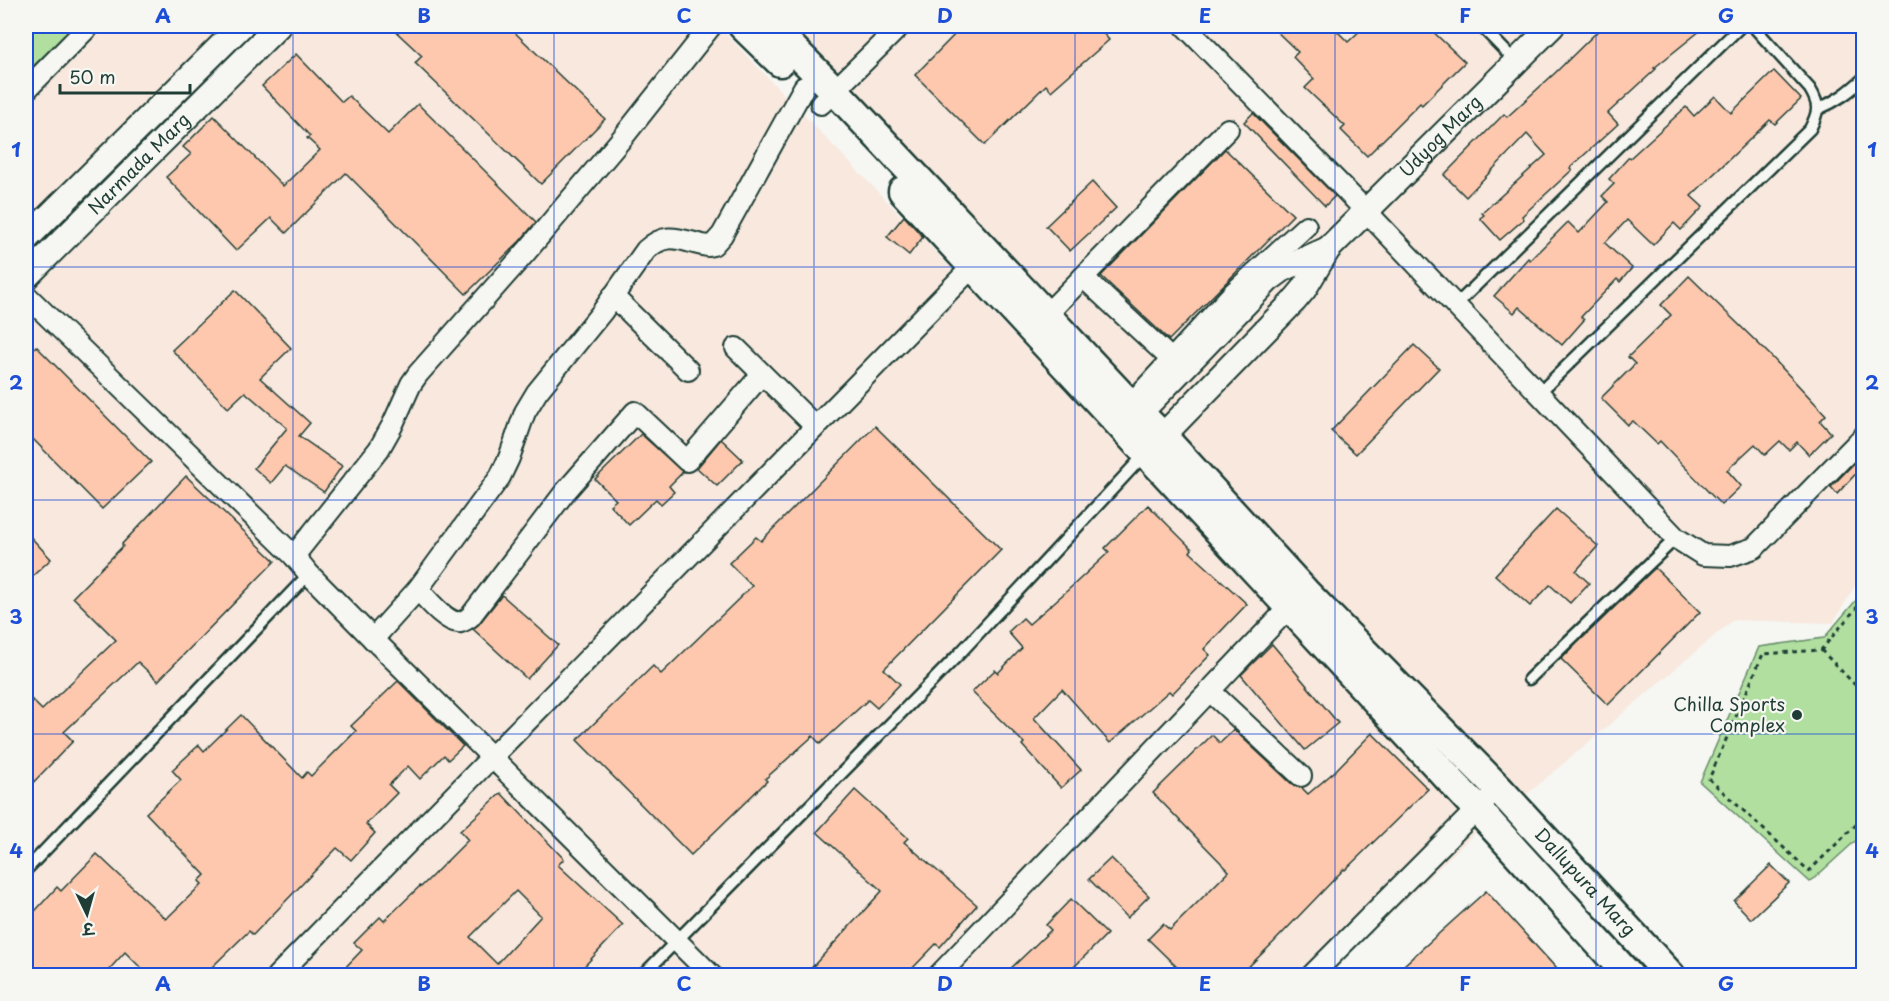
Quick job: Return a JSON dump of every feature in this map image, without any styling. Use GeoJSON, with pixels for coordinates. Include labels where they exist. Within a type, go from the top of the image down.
{"type":"FeatureCollection","features":[{"type":"Feature","properties":{"kind":"main road"},"geometry":{"type":"LineString","coordinates":[[743,26],[820,94],[1131,416]]}},
{"type":"Feature","properties":{"kind":"main road"},"geometry":{"type":"LineString","coordinates":[[770,26],[820,94]]}},
{"type":"Feature","properties":{"kind":"main road"},"geometry":{"type":"LineString","coordinates":[[980,260],[1046,315],[1155,445],[1297,600]]}},
{"type":"Feature","properties":{"kind":"main road","name":"Dallupura Marg"},"geometry":{"type":"LineString","coordinates":[[1297,600],[1498,788],[1671,975]]}},
{"type":"Feature","properties":{"kind":"main road","name":"Dallupura Marg"},"geometry":{"type":"LineString","coordinates":[[1297,600],[1477,809],[1629,975]]}},
{"type":"Feature","properties":{"kind":"street"},"geometry":{"type":"LineString","coordinates":[[26,90],[89,26]]}},
{"type":"Feature","properties":{"kind":"street","name":"Narmada Marg"},"geometry":{"type":"LineString","coordinates":[[26,239],[241,26]]}},
{"type":"Feature","properties":{"kind":"street","name":"Narmada Marg"},"geometry":{"type":"LineString","coordinates":[[26,277],[278,26]]}},
{"type":"Feature","properties":{"kind":"street"},"geometry":{"type":"LineString","coordinates":[[294,556],[379,449],[418,374],[526,252],[616,145],[711,26]]}},
{"type":"Feature","properties":{"kind":"street"},"geometry":{"type":"LineString","coordinates":[[373,639],[417,589],[500,477],[510,458],[525,412],[537,392],[613,296],[646,250],[654,243],[674,238],[708,246],[713,245],[820,94],[900,26]]}},
{"type":"Feature","properties":{"kind":"street"},"geometry":{"type":"LineString","coordinates":[[1185,26],[1366,211],[1676,538],[1703,555],[1730,556],[1754,548],[1863,436]]}},
{"type":"Feature","properties":{"kind":"street","name":"Udyog Marg"},"geometry":{"type":"LineString","coordinates":[[1155,445],[1190,406],[1294,302],[1305,289],[1328,249],[1552,26]]}},
{"type":"Feature","properties":{"kind":"street"},"geometry":{"type":"LineString","coordinates":[[1046,315],[1228,129]]}},
{"type":"Feature","properties":{"kind":"street"},"geometry":{"type":"LineString","coordinates":[[1131,416],[1171,359],[1234,292],[1306,226]]}},
{"type":"Feature","properties":{"kind":"street","name":"Udyog Marg"},"geometry":{"type":"LineString","coordinates":[[1131,416],[1268,280],[1283,268],[1328,249]]}},
{"type":"Feature","properties":{"kind":"street"},"geometry":{"type":"LineString","coordinates":[[277,975],[814,426],[980,260]]}},
{"type":"Feature","properties":{"kind":"street"},"geometry":{"type":"LineString","coordinates":[[1083,277],[1171,359]]}},
{"type":"Feature","properties":{"kind":"street"},"geometry":{"type":"LineString","coordinates":[[26,295],[294,556],[373,639],[712,975]]}},
{"type":"Feature","properties":{"kind":"street"},"geometry":{"type":"LineString","coordinates":[[613,296],[688,370]]}},
{"type":"Feature","properties":{"kind":"street"},"geometry":{"type":"LineString","coordinates":[[736,348],[814,426]]}},
{"type":"Feature","properties":{"kind":"street"},"geometry":{"type":"LineString","coordinates":[[417,589],[452,621],[461,622],[470,617],[566,492],[635,412],[687,461],[762,375]]}},
{"type":"Feature","properties":{"kind":"street"},"geometry":{"type":"LineString","coordinates":[[938,975],[1297,600]]}},
{"type":"Feature","properties":{"kind":"street"},"geometry":{"type":"LineString","coordinates":[[1210,691],[1300,776]]}},
{"type":"Feature","properties":{"kind":"street"},"geometry":{"type":"LineString","coordinates":[[1311,975],[1498,788]]}},
{"type":"Feature","properties":{"kind":"lane"},"geometry":{"type":"LineString","coordinates":[[1481,26],[1516,62]]}},
{"type":"Feature","properties":{"kind":"lane"},"geometry":{"type":"LineString","coordinates":[[1456,305],[1741,26]]}},
{"type":"Feature","properties":{"kind":"lane"},"geometry":{"type":"LineString","coordinates":[[1539,393],[1810,129],[1818,109],[1817,100],[1810,89],[1753,26]]}},
{"type":"Feature","properties":{"kind":"lane"},"geometry":{"type":"LineString","coordinates":[[1818,109],[1845,96],[1863,78]]}},
{"type":"Feature","properties":{"kind":"lane"},"geometry":{"type":"LineString","coordinates":[[642,975],[962,652],[1155,445]]}},
{"type":"Feature","properties":{"kind":"lane"},"geometry":{"type":"LineString","coordinates":[[1530,679],[1676,538]]}},
{"type":"Feature","properties":{"kind":"lane"},"geometry":{"type":"LineString","coordinates":[[26,870],[309,574]]}},
{"type":"Feature","properties":{"kind":"path"},"geometry":{"type":"LineString","coordinates":[[1863,599],[1821,650],[1763,654],[1709,779],[1809,871],[1863,818]]}},
{"type":"Feature","properties":{"kind":"path"},"geometry":{"type":"LineString","coordinates":[[1821,650],[1863,694]]}},
{"type":"Feature","properties":{"kind":"shaded area"},"geometry":{"type":"Polygon","coordinates":[[[26,26],[718,26],[932,248],[1477,831],[1327,975],[26,975],[26,26]]]}},
{"type":"Feature","properties":{"kind":"shaded area"},"geometry":{"type":"Polygon","coordinates":[[[786,26],[1863,26],[1863,572],[1833,623],[1733,620],[1519,801],[786,26]]]}},
{"type":"Feature","properties":{"kind":"green space"},"geometry":{"type":"Polygon","coordinates":[[[26,26],[75,26],[26,73],[26,26]]]}},
{"type":"Feature","properties":{"kind":"green space","name":"Chilla Sports Complex"},"geometry":{"type":"Polygon","coordinates":[[[1863,592],[1863,834],[1810,882],[1700,782],[1759,647],[1824,638],[1863,592]]]}},
{"type":"Feature","properties":{"kind":"building"},"geometry":{"type":"Polygon","coordinates":[[[390,26],[508,26],[605,119],[541,184],[415,63],[422,56],[390,26]]]}},
{"type":"Feature","properties":{"kind":"building"},"geometry":{"type":"Polygon","coordinates":[[[963,26],[1097,26],[1109,40],[1051,91],[1046,85],[985,145],[915,75],[963,26]]]}},
{"type":"Feature","properties":{"kind":"building"},"geometry":{"type":"Polygon","coordinates":[[[1271,26],[1332,26],[1348,42],[1365,26],[1427,26],[1465,62],[1367,156],[1341,130],[1345,126],[1305,88],[1314,79],[1293,57],[1298,52],[1271,26]]]}},
{"type":"Feature","properties":{"kind":"building"},"geometry":{"type":"Polygon","coordinates":[[[1603,26],[1706,26],[1654,68],[1656,69],[1608,113],[1618,124],[1570,168],[1572,170],[1522,216],[1524,219],[1500,240],[1480,218],[1484,215],[1482,213],[1546,155],[1527,134],[1466,197],[1444,175],[1504,114],[1507,117],[1603,26]]]}},
{"type":"Feature","properties":{"kind":"building"},"geometry":{"type":"Polygon","coordinates":[[[296,54],[342,102],[349,96],[388,134],[418,104],[536,222],[466,294],[346,173],[286,233],[271,218],[236,251],[166,177],[191,154],[183,147],[214,116],[283,186],[320,150],[307,138],[310,136],[262,86],[296,54]]]}},
{"type":"Feature","properties":{"kind":"building"},"geometry":{"type":"Polygon","coordinates":[[[1774,71],[1801,99],[1775,124],[1770,120],[1691,196],[1703,207],[1681,230],[1674,223],[1653,245],[1627,220],[1605,243],[1632,268],[1620,282],[1617,279],[1581,317],[1584,320],[1562,345],[1519,307],[1514,313],[1494,296],[1528,258],[1530,260],[1568,222],[1579,233],[1608,202],[1602,196],[1614,184],[1609,179],[1629,157],[1686,107],[1694,116],[1715,96],[1731,113],[1774,71]]]}},
{"type":"Feature","properties":{"kind":"building"},"geometry":{"type":"Polygon","coordinates":[[[1253,113],[1335,196],[1325,206],[1244,122],[1253,113]]]}},
{"type":"Feature","properties":{"kind":"building"},"geometry":{"type":"Polygon","coordinates":[[[1225,149],[1293,215],[1169,340],[1101,276],[1225,149]]]}},
{"type":"Feature","properties":{"kind":"building"},"geometry":{"type":"Polygon","coordinates":[[[1092,182],[1116,208],[1070,251],[1046,226],[1092,182]]]}},
{"type":"Feature","properties":{"kind":"building"},"geometry":{"type":"Polygon","coordinates":[[[904,216],[923,237],[909,255],[887,237],[904,216]]]}},
{"type":"Feature","properties":{"kind":"building"},"geometry":{"type":"Polygon","coordinates":[[[1689,276],[1769,354],[1826,415],[1820,421],[1831,433],[1809,455],[1797,442],[1789,450],[1780,441],[1765,455],[1755,444],[1727,470],[1741,486],[1721,505],[1660,441],[1657,444],[1633,421],[1628,425],[1601,398],[1635,364],[1628,357],[1671,315],[1661,305],[1689,276]]]}},
{"type":"Feature","properties":{"kind":"building"},"geometry":{"type":"Polygon","coordinates":[[[235,290],[291,348],[260,378],[310,423],[299,436],[342,466],[324,492],[285,466],[271,483],[254,468],[287,428],[245,392],[228,408],[172,350],[235,290]]]}},
{"type":"Feature","properties":{"kind":"building"},"geometry":{"type":"Polygon","coordinates":[[[1414,345],[1439,368],[1356,454],[1331,431],[1414,345]]]}},
{"type":"Feature","properties":{"kind":"building"},"geometry":{"type":"Polygon","coordinates":[[[36,346],[151,462],[102,509],[26,432],[26,357],[36,346]]]}},
{"type":"Feature","properties":{"kind":"building"},"geometry":{"type":"Polygon","coordinates":[[[875,426],[1001,550],[884,669],[900,684],[877,708],[868,700],[820,744],[813,736],[765,779],[767,781],[691,855],[577,740],[653,666],[661,674],[752,586],[729,563],[756,537],[761,541],[875,426]]]}},
{"type":"Feature","properties":{"kind":"building"},"geometry":{"type":"Polygon","coordinates":[[[641,434],[683,472],[669,486],[674,492],[661,504],[656,499],[629,525],[610,505],[616,500],[595,479],[641,434]]]}},
{"type":"Feature","properties":{"kind":"building"},"geometry":{"type":"Polygon","coordinates":[[[721,439],[743,460],[717,486],[697,468],[721,439]]]}},
{"type":"Feature","properties":{"kind":"building"},"geometry":{"type":"Polygon","coordinates":[[[1863,454],[1863,466],[1837,494],[1831,487],[1863,454]]]}},
{"type":"Feature","properties":{"kind":"building"},"geometry":{"type":"Polygon","coordinates":[[[186,476],[275,561],[158,681],[138,662],[64,732],[73,741],[26,790],[26,694],[42,710],[116,640],[73,597],[186,476]]]}},
{"type":"Feature","properties":{"kind":"building"},"geometry":{"type":"Polygon","coordinates":[[[1148,505],[1192,549],[1190,552],[1247,604],[1204,649],[1210,655],[1172,694],[1169,691],[1110,743],[1062,689],[1034,718],[1081,770],[1061,788],[1022,745],[1024,743],[972,692],[995,670],[998,673],[1022,648],[1008,632],[1023,618],[1029,624],[1068,590],[1109,552],[1105,548],[1148,505]]]}},
{"type":"Feature","properties":{"kind":"building"},"geometry":{"type":"Polygon","coordinates":[[[1556,509],[1598,546],[1576,571],[1589,583],[1570,603],[1550,585],[1530,606],[1495,575],[1556,509]]]}},
{"type":"Feature","properties":{"kind":"building"},"geometry":{"type":"Polygon","coordinates":[[[26,532],[51,559],[26,582],[26,532]]]}},
{"type":"Feature","properties":{"kind":"building"},"geometry":{"type":"Polygon","coordinates":[[[1655,568],[1700,612],[1608,705],[1561,659],[1655,568]]]}},
{"type":"Feature","properties":{"kind":"building"},"geometry":{"type":"Polygon","coordinates":[[[502,595],[558,645],[527,679],[473,629],[502,595]]]}},
{"type":"Feature","properties":{"kind":"building"},"geometry":{"type":"Polygon","coordinates":[[[1272,644],[1338,723],[1305,750],[1241,675],[1272,644]]]}},
{"type":"Feature","properties":{"kind":"building"},"geometry":{"type":"Polygon","coordinates":[[[398,681],[463,746],[448,760],[444,755],[420,779],[408,766],[389,785],[397,793],[366,824],[375,833],[351,860],[337,848],[253,935],[249,931],[212,967],[220,975],[148,975],[125,952],[104,975],[26,975],[26,921],[57,887],[61,891],[97,854],[166,919],[202,884],[199,881],[205,875],[146,813],[181,780],[172,770],[199,745],[204,751],[241,715],[302,778],[307,772],[311,776],[356,731],[351,726],[398,681]]]}},
{"type":"Feature","properties":{"kind":"building"},"geometry":{"type":"Polygon","coordinates":[[[1234,730],[1293,785],[1302,788],[1308,794],[1334,772],[1372,733],[1428,789],[1344,869],[1240,975],[1185,975],[1148,939],[1163,924],[1170,930],[1229,871],[1153,793],[1212,735],[1220,743],[1234,730]]]}},
{"type":"Feature","properties":{"kind":"building"},"geometry":{"type":"Polygon","coordinates":[[[855,790],[908,838],[904,842],[977,905],[940,947],[936,944],[906,975],[805,975],[882,891],[817,832],[855,790]]]}},
{"type":"Feature","properties":{"kind":"building"},"geometry":{"type":"Polygon","coordinates":[[[501,793],[564,859],[558,865],[623,925],[576,975],[338,975],[362,950],[354,943],[380,917],[384,921],[468,840],[460,831],[501,793]],[[516,891],[470,937],[497,964],[541,916],[516,891]]]}},
{"type":"Feature","properties":{"kind":"building"},"geometry":{"type":"Polygon","coordinates":[[[1111,858],[1149,896],[1127,918],[1089,879],[1111,858]]]}},
{"type":"Feature","properties":{"kind":"building"},"geometry":{"type":"Polygon","coordinates":[[[1771,865],[1789,883],[1751,919],[1734,901],[1771,865]]]}},
{"type":"Feature","properties":{"kind":"building"},"geometry":{"type":"Polygon","coordinates":[[[1486,891],[1557,969],[1550,975],[1393,975],[1486,891]]]}},
{"type":"Feature","properties":{"kind":"building"},"geometry":{"type":"Polygon","coordinates":[[[1071,899],[1107,934],[1066,975],[1004,975],[1051,930],[1046,925],[1071,899]]]}},
{"type":"Feature","properties":{"kind":"place","name":"Chilla Sports Complex"},"geometry":{"type":"Point","coordinates":[1797,715]}}]}
